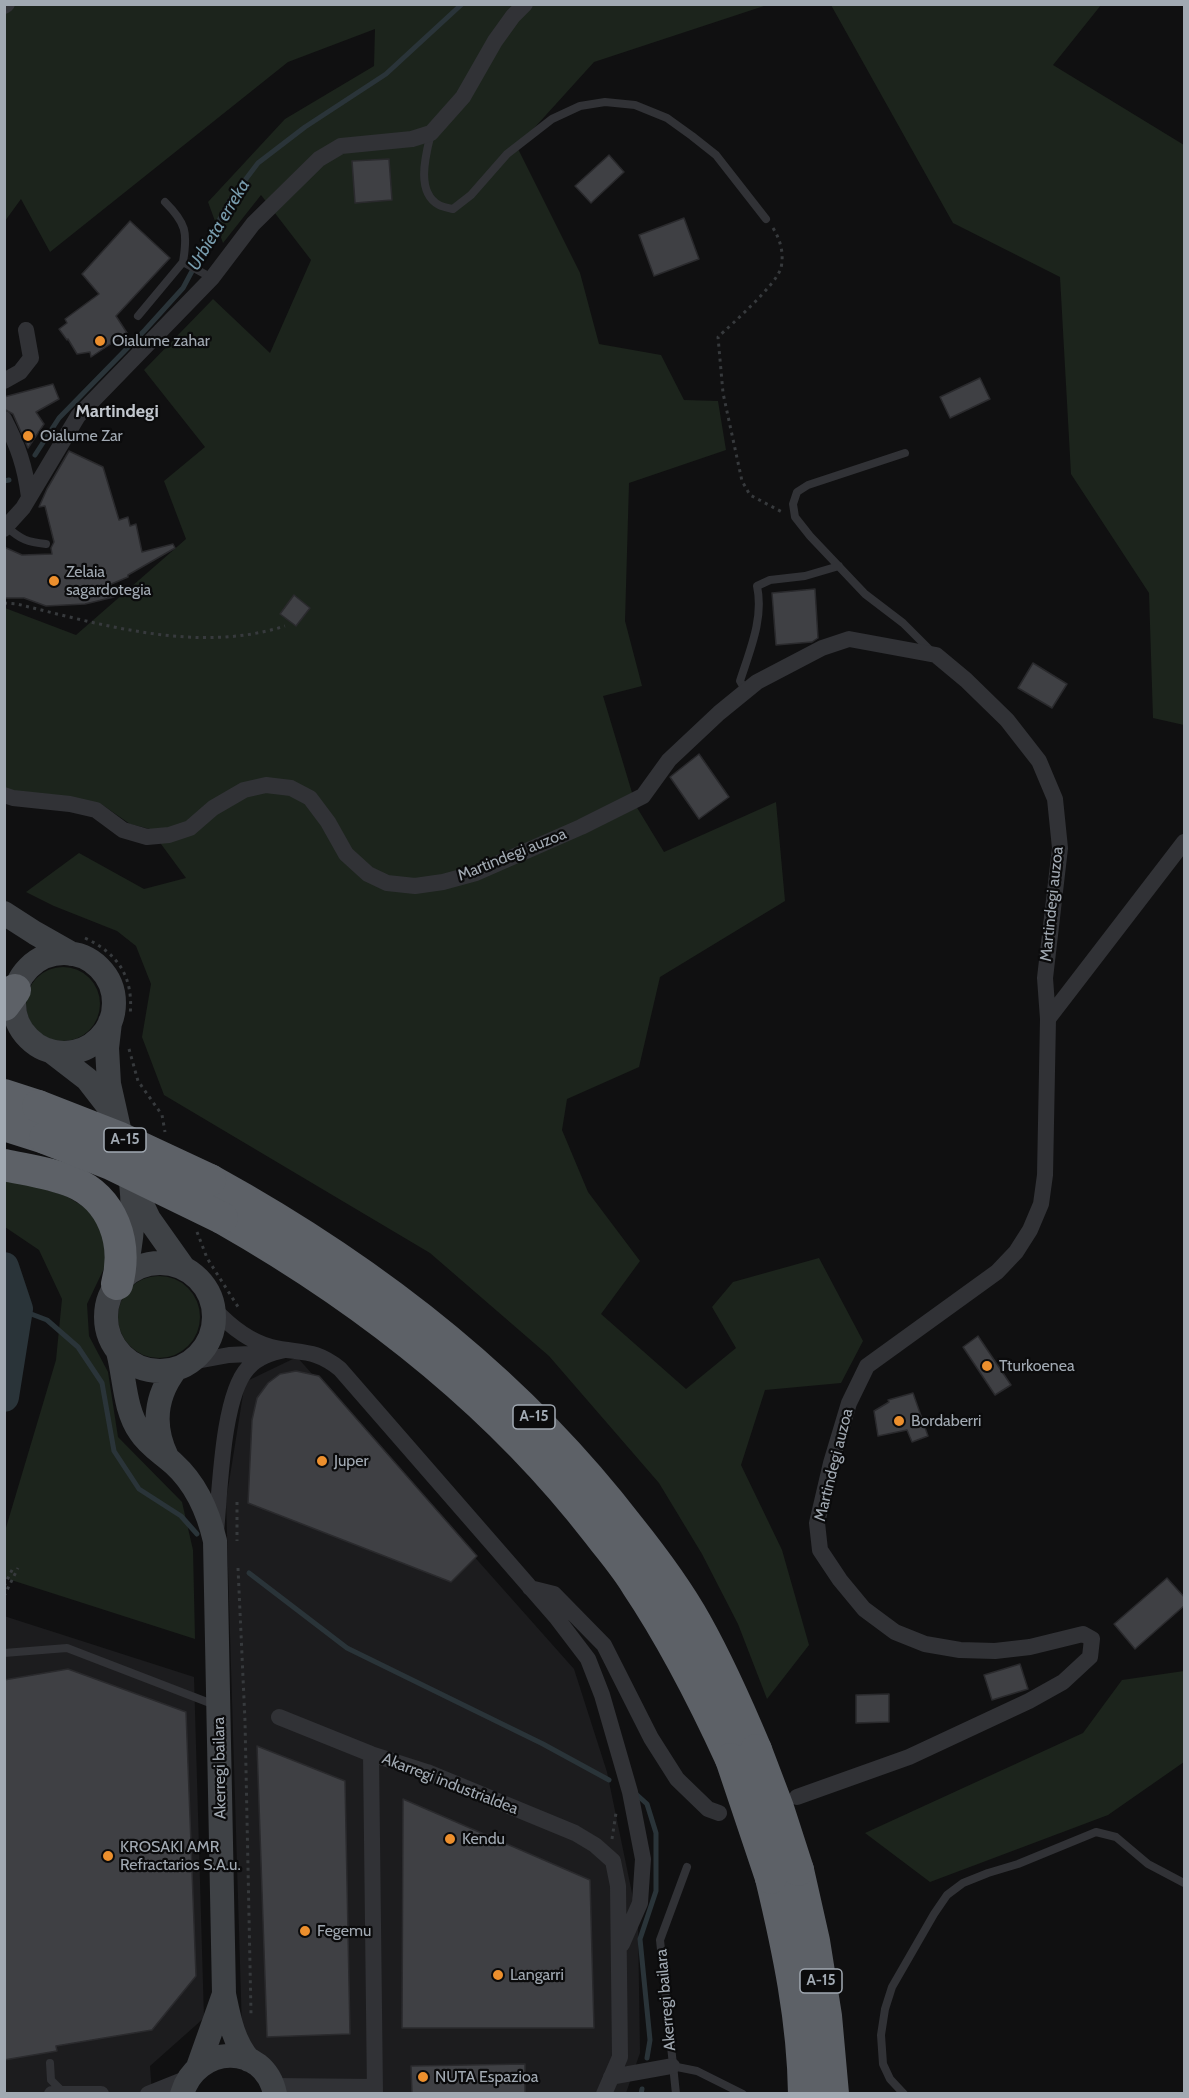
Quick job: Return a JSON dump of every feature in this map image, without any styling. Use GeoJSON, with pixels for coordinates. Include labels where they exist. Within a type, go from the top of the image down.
{"type":"FeatureCollection","features":[{"type":"Feature","properties":{"kind":"highway","name":"A-15"},"geometry":{"type":"LineString","coordinates":[[4,1095],[120,1138],[210,1180],[262,1209],[336,1256],[410,1309],[474,1362],[543,1426],[598,1486],[677,1593],[701,1631],[729,1686],[744,1754]]}},
{"type":"Feature","properties":{"kind":"highway","name":"A-15"},"geometry":{"type":"LineString","coordinates":[[4,1125],[45,1138],[111,1164],[209,1225],[320,1278],[394,1331],[461,1387],[523,1444],[576,1505],[635,1582],[702,1696],[744,1754],[778,1808],[788,1950],[796,2005],[804,2094]]}},
{"type":"Feature","properties":{"kind":"highway"},"geometry":{"type":"LineString","coordinates":[[4,1165],[73,1182],[96,1197],[118,1232],[122,1257],[120,1280]]}},
{"type":"Feature","properties":{"kind":"highway","name":"A-15"},"geometry":{"type":"LineString","coordinates":[[784,1874],[814,1941],[823,1995],[833,2094]]}},
{"type":"Feature","properties":{"kind":"main road"},"geometry":{"type":"LineString","coordinates":[[4,914],[35,933],[77,945],[86,958],[107,978],[114,1007],[120,1020],[107,1068],[114,1115],[131,1182],[149,1219],[183,1267],[200,1280],[211,1298],[214,1319],[209,1340],[204,1349],[183,1366],[163,1389],[157,1411],[158,1435],[167,1457]]}},
{"type":"Feature","properties":{"kind":"main road"},"geometry":{"type":"LineString","coordinates":[[4,914],[19,939],[23,956],[15,989],[14,1006],[17,1022],[25,1035],[37,1046],[52,1052],[87,1079],[114,1115]]}},
{"type":"Feature","properties":{"kind":"main road"},"geometry":{"type":"LineString","coordinates":[[15,989],[34,963],[46,956],[77,945]]}},
{"type":"Feature","properties":{"kind":"main road"},"geometry":{"type":"LineString","coordinates":[[52,1052],[80,1051],[92,1044],[120,1020]]}},
{"type":"Feature","properties":{"kind":"main road"},"geometry":{"type":"LineString","coordinates":[[120,1280],[133,1230],[131,1182]]}},
{"type":"Feature","properties":{"kind":"main road"},"geometry":{"type":"LineString","coordinates":[[183,1267],[171,1263],[152,1263],[134,1269],[120,1280],[109,1296],[106,1310],[106,1325],[110,1339],[125,1359],[144,1370],[155,1372],[183,1366]]}},
{"type":"Feature","properties":{"kind":"main road","name":"Akerregi bailara"},"geometry":{"type":"LineString","coordinates":[[118,1352],[128,1404],[135,1425],[149,1443],[167,1457],[184,1475],[199,1495],[226,1544],[219,1706],[224,1995]]}},
{"type":"Feature","properties":{"kind":"main road"},"geometry":{"type":"LineString","coordinates":[[224,1995],[234,2036],[241,2051],[249,2060]]}},
{"type":"Feature","properties":{"kind":"main road"},"geometry":{"type":"LineString","coordinates":[[190,2079],[224,1995]]}},
{"type":"Feature","properties":{"kind":"main road"},"geometry":{"type":"LineString","coordinates":[[190,2079],[210,2059],[224,2055],[240,2056],[266,2072],[274,2090]]}},
{"type":"Feature","properties":{"kind":"street"},"geometry":{"type":"LineString","coordinates":[[6,528],[23,508],[78,416],[253,224],[319,159],[341,146],[412,139],[431,132],[463,97],[495,41],[525,4]]}},
{"type":"Feature","properties":{"kind":"street"},"geometry":{"type":"LineString","coordinates":[[4,381],[20,372],[31,358],[26,330]]}},
{"type":"Feature","properties":{"kind":"street"},"geometry":{"type":"LineString","coordinates":[[4,419],[15,439],[25,468],[29,497]]}},
{"type":"Feature","properties":{"kind":"street","name":"Martindegi auzoa"},"geometry":{"type":"LineString","coordinates":[[4,795],[96,810],[123,830],[147,837],[169,835],[190,828],[213,808],[244,790],[266,785],[291,788],[310,798],[328,822],[346,854],[368,874],[387,883],[415,886],[444,882],[476,873],[581,827],[643,796],[669,760],[719,713],[757,682],[822,648],[849,639],[936,655],[966,680],[1007,720],[1039,761],[1055,799],[1060,848],[1045,978],[1048,1018],[1045,1175],[1041,1204],[1030,1230],[1016,1252],[998,1272],[867,1366],[849,1403],[831,1463],[817,1523],[820,1550],[840,1580],[864,1608],[895,1632],[926,1644],[960,1650],[995,1651],[1030,1647],[1083,1634],[1092,1639],[1090,1657],[1063,1682],[1029,1701],[909,1758],[797,1797]]}},
{"type":"Feature","properties":{"kind":"street"},"geometry":{"type":"LineString","coordinates":[[1048,1018],[1185,842]]}},
{"type":"Feature","properties":{"kind":"street"},"geometry":{"type":"LineString","coordinates":[[214,1309],[225,1321],[246,1336],[279,1351]]}},
{"type":"Feature","properties":{"kind":"street"},"geometry":{"type":"LineString","coordinates":[[226,1544],[230,1402],[240,1378],[248,1368],[258,1359],[279,1351]]}},
{"type":"Feature","properties":{"kind":"street"},"geometry":{"type":"LineString","coordinates":[[183,1366],[229,1355],[279,1351],[313,1353],[329,1360],[530,1588],[588,1659],[602,1695],[630,1792],[643,1859],[640,1903],[619,1951]]}},
{"type":"Feature","properties":{"kind":"street"},"geometry":{"type":"LineString","coordinates":[[530,1588],[554,1594],[604,1645],[651,1738],[676,1779],[708,1809],[719,1813]]}},
{"type":"Feature","properties":{"kind":"street"},"geometry":{"type":"LineString","coordinates":[[279,1717],[371,1754]]}},
{"type":"Feature","properties":{"kind":"street","name":"Akarregi industrialdea"},"geometry":{"type":"LineString","coordinates":[[375,2090],[371,1754],[427,1772],[575,1833],[595,1845],[613,1862]]}},
{"type":"Feature","properties":{"kind":"street"},"geometry":{"type":"LineString","coordinates":[[604,2094],[620,2056],[618,1886],[613,1862]]}},
{"type":"Feature","properties":{"kind":"street","name":"Akerregi bailara"},"geometry":{"type":"LineString","coordinates":[[611,2077],[672,2066]]}},
{"type":"Feature","properties":{"kind":"street"},"geometry":{"type":"LineString","coordinates":[[148,2094],[190,2079]]}},
{"type":"Feature","properties":{"kind":"street"},"geometry":{"type":"LineString","coordinates":[[274,2090],[375,2090]]}},
{"type":"Feature","properties":{"kind":"street"},"geometry":{"type":"LineString","coordinates":[[61,2093],[101,2094]]}},
{"type":"Feature","properties":{"kind":"lane"},"geometry":{"type":"LineString","coordinates":[[431,132],[424,161],[426,189],[438,205],[453,209],[471,195],[507,154],[552,119],[580,106],[605,102],[635,105],[667,118],[716,155],[766,219]]}},
{"type":"Feature","properties":{"kind":"lane"},"geometry":{"type":"LineString","coordinates":[[138,316],[185,263],[187,238],[179,215],[165,202]]}},
{"type":"Feature","properties":{"kind":"lane"},"geometry":{"type":"LineString","coordinates":[[185,263],[207,274]]}},
{"type":"Feature","properties":{"kind":"lane"},"geometry":{"type":"LineString","coordinates":[[795,518],[793,504],[796,492],[808,485],[905,453]]}},
{"type":"Feature","properties":{"kind":"lane","name":"Martindegi auzoa"},"geometry":{"type":"LineString","coordinates":[[795,518],[865,594],[903,623],[936,655]]}},
{"type":"Feature","properties":{"kind":"lane"},"geometry":{"type":"LineString","coordinates":[[6,528],[30,543],[46,544]]}},
{"type":"Feature","properties":{"kind":"lane"},"geometry":{"type":"LineString","coordinates":[[746,691],[740,681],[758,622],[761,602],[757,586],[770,580],[805,576],[838,566]]}},
{"type":"Feature","properties":{"kind":"lane"},"geometry":{"type":"LineString","coordinates":[[4,1653],[67,1648],[219,1706]]}},
{"type":"Feature","properties":{"kind":"lane"},"geometry":{"type":"LineString","coordinates":[[904,2094],[890,2079],[882,2064],[881,2035],[885,2009],[892,1987],[947,1895],[963,1883],[1018,1864],[1096,1832],[1116,1837],[1148,1864],[1185,1883]]}},
{"type":"Feature","properties":{"kind":"lane","name":"Akerregi bailara"},"geometry":{"type":"LineString","coordinates":[[676,2094],[660,1940],[687,1867]]}},
{"type":"Feature","properties":{"kind":"lane"},"geometry":{"type":"LineString","coordinates":[[50,2063],[51,2080],[61,2093]]}},
{"type":"Feature","properties":{"kind":"lane"},"geometry":{"type":"LineString","coordinates":[[672,2066],[697,2071],[743,2094]]}},
{"type":"Feature","properties":{"kind":"path"},"geometry":{"type":"LineString","coordinates":[[766,219],[776,232],[783,249],[780,271],[741,316],[718,337],[723,393],[742,481],[750,495],[795,518]]}},
{"type":"Feature","properties":{"kind":"path"},"geometry":{"type":"LineString","coordinates":[[4,603],[133,630],[174,636],[251,636],[285,626]]}},
{"type":"Feature","properties":{"kind":"path"},"geometry":{"type":"LineString","coordinates":[[77,945],[105,950],[123,971],[130,985],[131,1002],[120,1020]]}},
{"type":"Feature","properties":{"kind":"path"},"geometry":{"type":"LineString","coordinates":[[129,1045],[138,1081],[162,1115],[165,1137]]}},
{"type":"Feature","properties":{"kind":"path"},"geometry":{"type":"LineString","coordinates":[[209,1225],[207,1258],[241,1310]]}},
{"type":"Feature","properties":{"kind":"path"},"geometry":{"type":"LineString","coordinates":[[226,1544],[237,1500]]}},
{"type":"Feature","properties":{"kind":"path"},"geometry":{"type":"LineString","coordinates":[[237,1558],[245,1721],[251,2016]]}},
{"type":"Feature","properties":{"kind":"path"},"geometry":{"type":"LineString","coordinates":[[4,1586],[16,1567],[4,1596]]}},
{"type":"Feature","properties":{"kind":"path"},"geometry":{"type":"LineString","coordinates":[[613,1862],[612,1836],[616,1813]]}},
{"type":"Feature","properties":{"kind":"shaded area"},"geometry":{"type":"Polygon","coordinates":[[[4,5],[767,5],[594,62],[517,147],[580,273],[599,344],[661,355],[684,400],[718,401],[726,450],[629,483],[625,621],[642,686],[603,696],[636,806],[664,852],[776,802],[785,901],[660,977],[639,1067],[567,1099],[562,1130],[588,1192],[640,1261],[601,1314],[686,1389],[736,1348],[712,1307],[733,1282],[819,1258],[863,1341],[841,1383],[765,1390],[741,1465],[782,1550],[809,1645],[767,1699],[738,1624],[702,1554],[659,1483],[549,1356],[430,1253],[164,1095],[142,1037],[151,984],[136,946],[117,931],[54,906],[26,892],[79,853],[144,889],[186,878],[150,829],[130,824],[101,804],[5,803],[5,608],[76,635],[186,539],[164,481],[205,447],[144,370],[213,299],[270,353],[311,260],[261,195],[223,243],[208,202],[285,119],[374,66],[375,29],[288,62],[50,252],[21,199],[5,221],[4,5]]]}},
{"type":"Feature","properties":{"kind":"shaded area"},"geometry":{"type":"Polygon","coordinates":[[[831,5],[1101,5],[1053,65],[1184,145],[1184,725],[1153,718],[1149,593],[1071,474],[1060,277],[953,223],[831,5]]]}},
{"type":"Feature","properties":{"kind":"shaded area"},"geometry":{"type":"Polygon","coordinates":[[[63,967],[84,973],[94,983],[100,1004],[94,1025],[84,1035],[63,1041],[42,1035],[32,1025],[26,1004],[32,983],[42,973],[63,967]]]}},
{"type":"Feature","properties":{"kind":"shaded area"},"geometry":{"type":"Polygon","coordinates":[[[5,1177],[66,1196],[86,1208],[106,1231],[109,1258],[87,1304],[89,1336],[108,1372],[118,1437],[182,1502],[193,1550],[195,1639],[5,1578],[5,1531],[56,1360],[62,1299],[39,1250],[5,1227],[5,1177]]]}},
{"type":"Feature","properties":{"kind":"shaded area"},"geometry":{"type":"Polygon","coordinates":[[[159,1276],[175,1279],[188,1288],[197,1301],[200,1317],[197,1333],[188,1346],[175,1355],[159,1358],[143,1355],[130,1346],[121,1333],[118,1317],[121,1301],[130,1288],[143,1279],[159,1276]]]}},
{"type":"Feature","properties":{"kind":"shaded area"},"geometry":{"type":"Polygon","coordinates":[[[297,1357],[574,1669],[607,1772],[638,1922],[640,2053],[626,2093],[282,2093],[259,2053],[250,2044],[242,2030],[226,1501],[245,1382],[297,1357]]]}},
{"type":"Feature","properties":{"kind":"shaded area","name":"KROSAKI AMR Refractarios S.A.u."},"geometry":{"type":"Polygon","coordinates":[[[4,1616],[194,1677],[204,2018],[150,2066],[152,2093],[5,2093],[4,1616]]]}},
{"type":"Feature","properties":{"kind":"shaded area"},"geometry":{"type":"Polygon","coordinates":[[[1184,1671],[1184,1762],[1108,1815],[930,1882],[865,1833],[1083,1733],[1122,1680],[1184,1671]]]}},
{"type":"Feature","properties":{"kind":"building"},"geometry":{"type":"Polygon","coordinates":[[[609,155],[624,172],[591,203],[575,186],[609,155]]]}},
{"type":"Feature","properties":{"kind":"building"},"geometry":{"type":"Polygon","coordinates":[[[389,159],[392,200],[355,203],[352,161],[389,159]]]}},
{"type":"Feature","properties":{"kind":"building"},"geometry":{"type":"Polygon","coordinates":[[[684,218],[699,259],[654,276],[639,235],[684,218]]]}},
{"type":"Feature","properties":{"kind":"building"},"geometry":{"type":"Polygon","coordinates":[[[130,221],[170,258],[116,316],[127,333],[91,357],[90,352],[77,354],[59,329],[67,323],[65,319],[99,294],[82,274],[130,221]]]}},
{"type":"Feature","properties":{"kind":"building"},"geometry":{"type":"Polygon","coordinates":[[[980,378],[990,399],[950,418],[940,397],[980,378]]]}},
{"type":"Feature","properties":{"kind":"building"},"geometry":{"type":"Polygon","coordinates":[[[53,384],[59,399],[36,412],[44,424],[28,448],[13,414],[4,409],[4,397],[53,384]]]}},
{"type":"Feature","properties":{"kind":"building"},"geometry":{"type":"Polygon","coordinates":[[[69,451],[103,467],[119,520],[128,517],[130,526],[136,524],[142,552],[173,544],[175,548],[128,577],[109,585],[114,597],[85,604],[46,606],[24,598],[4,598],[4,547],[22,555],[52,554],[51,548],[54,542],[45,506],[39,507],[69,451]]]}},
{"type":"Feature","properties":{"kind":"building"},"geometry":{"type":"Polygon","coordinates":[[[815,589],[818,638],[812,642],[776,645],[772,593],[815,589]]]}},
{"type":"Feature","properties":{"kind":"building"},"geometry":{"type":"Polygon","coordinates":[[[294,595],[310,608],[296,626],[280,614],[294,595]]]}},
{"type":"Feature","properties":{"kind":"building"},"geometry":{"type":"Polygon","coordinates":[[[1033,663],[1067,684],[1052,708],[1018,688],[1033,663]]]}},
{"type":"Feature","properties":{"kind":"building"},"geometry":{"type":"Polygon","coordinates":[[[699,754],[729,797],[699,819],[670,777],[699,754]]]}},
{"type":"Feature","properties":{"kind":"building","name":"Tturkoenea"},"geometry":{"type":"Polygon","coordinates":[[[978,1336],[1011,1385],[995,1395],[963,1347],[978,1336]]]}},
{"type":"Feature","properties":{"kind":"building","name":"Juper"},"geometry":{"type":"Polygon","coordinates":[[[296,1371],[319,1376],[477,1556],[451,1582],[248,1503],[252,1420],[257,1398],[268,1383],[280,1374],[296,1371]]]}},
{"type":"Feature","properties":{"kind":"building","name":"Bordaberri"},"geometry":{"type":"Polygon","coordinates":[[[913,1393],[928,1436],[912,1442],[907,1430],[878,1436],[874,1411],[889,1402],[888,1400],[913,1393]]]}},
{"type":"Feature","properties":{"kind":"building"},"geometry":{"type":"Polygon","coordinates":[[[1167,1578],[1185,1598],[1185,1605],[1135,1649],[1114,1624],[1167,1578]]]}},
{"type":"Feature","properties":{"kind":"building"},"geometry":{"type":"Polygon","coordinates":[[[1020,1664],[1028,1689],[992,1700],[984,1675],[1020,1664]]]}},
{"type":"Feature","properties":{"kind":"building","name":"KROSAKI AMR Refractarios S.A.u."},"geometry":{"type":"Polygon","coordinates":[[[68,1669],[186,1712],[196,1976],[152,2030],[56,2046],[57,2051],[4,2060],[4,1680],[68,1669]]]}},
{"type":"Feature","properties":{"kind":"building"},"geometry":{"type":"Polygon","coordinates":[[[889,1694],[889,1722],[856,1723],[856,1695],[889,1694]]]}},
{"type":"Feature","properties":{"kind":"building","name":"Fegemu"},"geometry":{"type":"Polygon","coordinates":[[[257,1746],[345,1781],[350,2034],[267,2037],[257,1746]]]}},
{"type":"Feature","properties":{"kind":"building"},"geometry":{"type":"Polygon","coordinates":[[[403,1799],[590,1880],[594,2028],[402,2028],[403,1799]]]}},
{"type":"Feature","properties":{"kind":"building"},"geometry":{"type":"Polygon","coordinates":[[[525,2064],[525,2094],[412,2094],[411,2066],[525,2064]]]}},
{"type":"Feature","properties":{"kind":"waterway","name":"Urbieta erreka"},"geometry":{"type":"LineString","coordinates":[[35,455],[59,418],[183,288],[230,200],[258,163],[305,127],[386,74],[462,4]]}},
{"type":"Feature","properties":{"kind":"waterway","name":"Urbieta erreka"},"geometry":{"type":"LineString","coordinates":[[4,481],[9,480]]}},
{"type":"Feature","properties":{"kind":"waterway"},"geometry":{"type":"LineString","coordinates":[[4,1267],[18,1309],[4,1397]]}},
{"type":"Feature","properties":{"kind":"waterway"},"geometry":{"type":"LineString","coordinates":[[18,1309],[47,1320],[78,1347],[102,1383],[114,1451],[139,1489],[181,1516],[197,1534]]}},
{"type":"Feature","properties":{"kind":"waterway"},"geometry":{"type":"LineString","coordinates":[[249,1573],[347,1648],[543,1744],[609,1780]]}},
{"type":"Feature","properties":{"kind":"waterway"},"geometry":{"type":"LineString","coordinates":[[636,1794],[647,1804],[656,1833],[656,1891],[640,1939],[650,2040],[647,2058]]}},
{"type":"Feature","properties":{"kind":"waterway"},"geometry":{"type":"LineString","coordinates":[[641,2094],[642,2089]]}},
{"type":"Feature","properties":{"kind":"place","name":"Oialume zahar"},"geometry":{"type":"Point","coordinates":[100,341]}},
{"type":"Feature","properties":{"kind":"place","name":"Oialume Zar"},"geometry":{"type":"Point","coordinates":[28,436]}},
{"type":"Feature","properties":{"kind":"place","name":"Zelaia sagardotegia"},"geometry":{"type":"Point","coordinates":[54,581]}},
{"type":"Feature","properties":{"kind":"place","name":"Tturkoenea"},"geometry":{"type":"Point","coordinates":[987,1366]}},
{"type":"Feature","properties":{"kind":"place","name":"Bordaberri"},"geometry":{"type":"Point","coordinates":[899,1421]}},
{"type":"Feature","properties":{"kind":"place","name":"Juper"},"geometry":{"type":"Point","coordinates":[322,1461]}},
{"type":"Feature","properties":{"kind":"place","name":"Kendu"},"geometry":{"type":"Point","coordinates":[450,1839]}},
{"type":"Feature","properties":{"kind":"place","name":"KROSAKI AMR Refractarios S.A.u."},"geometry":{"type":"Point","coordinates":[108,1856]}},
{"type":"Feature","properties":{"kind":"place","name":"Fegemu"},"geometry":{"type":"Point","coordinates":[305,1931]}},
{"type":"Feature","properties":{"kind":"place","name":"Langarri"},"geometry":{"type":"Point","coordinates":[498,1975]}},
{"type":"Feature","properties":{"kind":"place","name":"NUTA Espazioa"},"geometry":{"type":"Point","coordinates":[423,2077]}},
{"type":"Feature","properties":{"kind":"district","name":"Martindegi"},"geometry":{"type":"Point","coordinates":[117,412]}}]}
